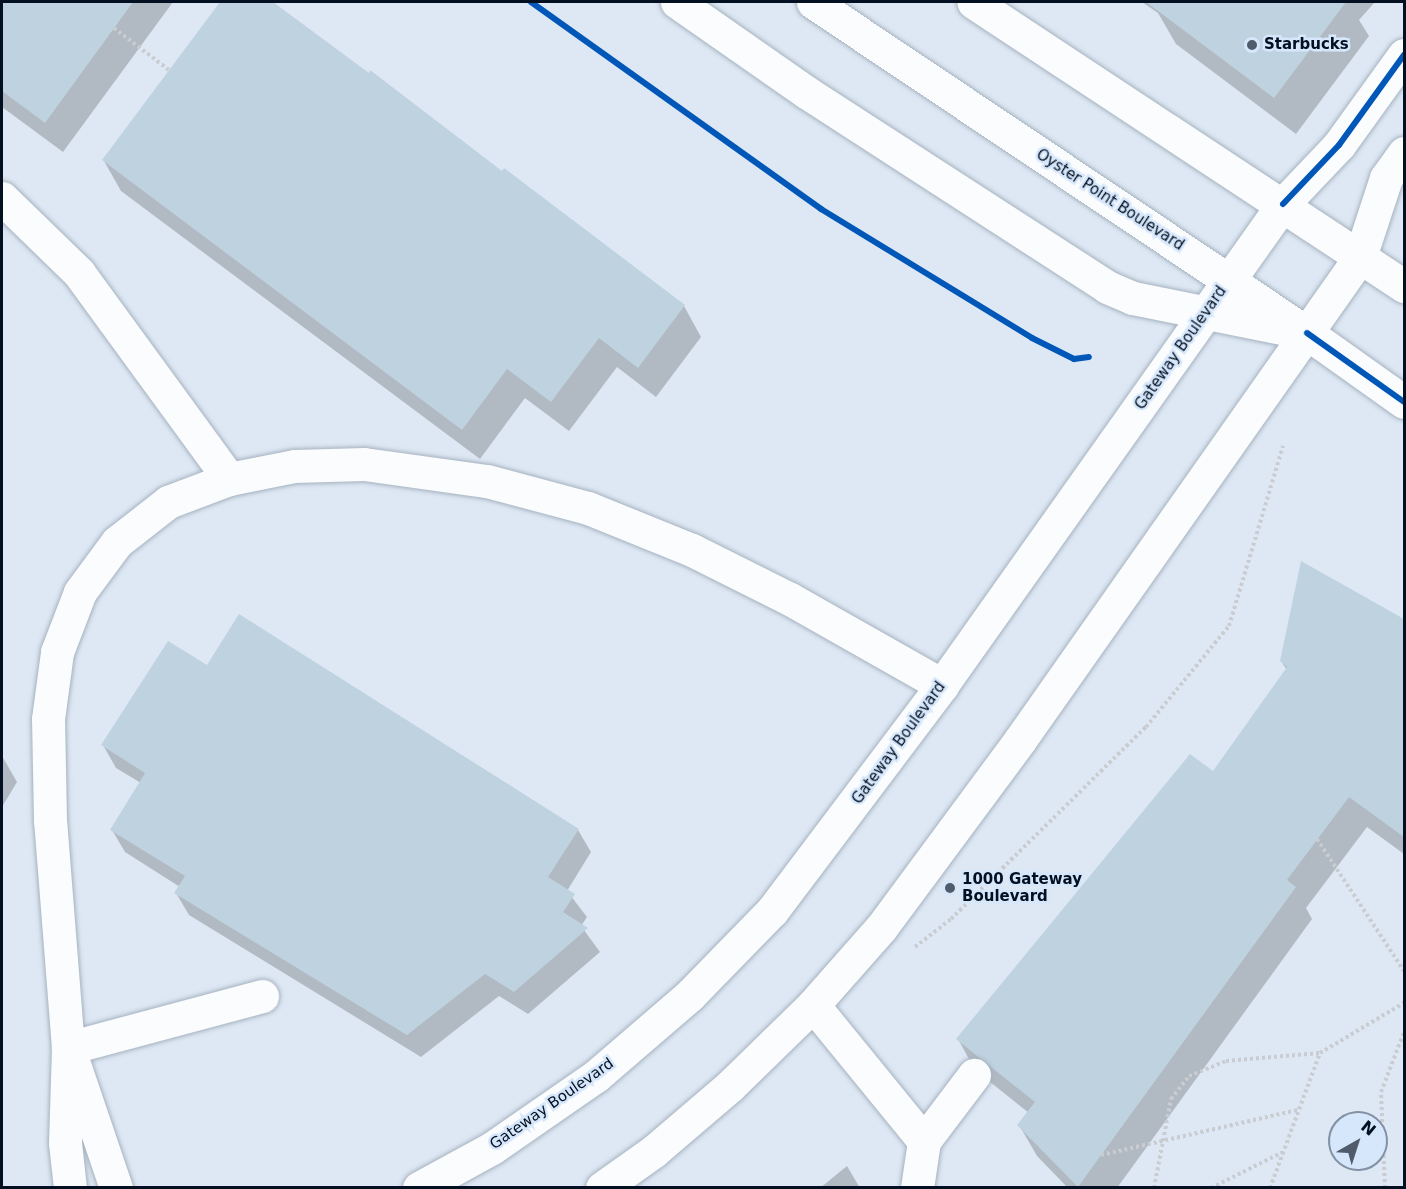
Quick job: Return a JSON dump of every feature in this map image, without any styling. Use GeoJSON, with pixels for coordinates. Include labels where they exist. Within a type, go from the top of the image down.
{"type":"FeatureCollection","features":[{"type":"Feature","properties":{"kind":"main road"},"geometry":{"type":"LineString","coordinates":[[677,2],[815,98],[1107,288],[1133,298],[1208,310],[1307,333]]}},
{"type":"Feature","properties":{"kind":"main road","name":"Oyster Point Boulevard"},"geometry":{"type":"LineString","coordinates":[[813,2],[1230,279],[1404,402]]}},
{"type":"Feature","properties":{"kind":"main road"},"geometry":{"type":"LineString","coordinates":[[973,2],[1283,204],[1404,286]]}},
{"type":"Feature","properties":{"kind":"main road","name":"Gateway Boulevard"},"geometry":{"type":"LineString","coordinates":[[419,1188],[492,1148],[596,1076],[689,996],[772,911],[942,685],[1283,204],[1339,145],[1404,55]]}},
{"type":"Feature","properties":{"kind":"main road"},"geometry":{"type":"LineString","coordinates":[[602,1188],[654,1152],[705,1108],[813,1005],[881,928],[945,843],[1360,257],[1386,178],[1404,153]]}},
{"type":"Feature","properties":{"kind":"main road"},"geometry":{"type":"LineString","coordinates":[[2,198],[79,273],[229,479]]}},
{"type":"Feature","properties":{"kind":"main road"},"geometry":{"type":"LineString","coordinates":[[70,1188],[65,1143],[68,1048],[50,821],[48,719],[57,652],[80,592],[117,542],[168,502],[229,479],[294,466],[364,464],[487,481],[588,508],[692,550],[790,599],[942,685]]}},
{"type":"Feature","properties":{"kind":"main road"},"geometry":{"type":"LineString","coordinates":[[68,1048],[262,996]]}},
{"type":"Feature","properties":{"kind":"main road"},"geometry":{"type":"LineString","coordinates":[[813,1005],[924,1141]]}},
{"type":"Feature","properties":{"kind":"main road"},"geometry":{"type":"LineString","coordinates":[[68,1048],[116,1188]]}},
{"type":"Feature","properties":{"kind":"main road"},"geometry":{"type":"LineString","coordinates":[[917,1188],[924,1141],[974,1076]]}},
{"type":"Feature","properties":{"kind":"path"},"geometry":{"type":"LineString","coordinates":[[114,28],[169,70]]}},
{"type":"Feature","properties":{"kind":"path"},"geometry":{"type":"LineString","coordinates":[[906,953],[951,919],[1146,727],[1228,626],[1283,446]]}},
{"type":"Feature","properties":{"kind":"path"},"geometry":{"type":"LineString","coordinates":[[1317,839],[1404,971]]}},
{"type":"Feature","properties":{"kind":"path"},"geometry":{"type":"LineString","coordinates":[[1154,1188],[1170,1099],[1189,1076],[1226,1061],[1320,1053],[1404,1003]]}},
{"type":"Feature","properties":{"kind":"path"},"geometry":{"type":"LineString","coordinates":[[1385,1188],[1381,1092],[1404,1032]]}},
{"type":"Feature","properties":{"kind":"path"},"geometry":{"type":"LineString","coordinates":[[1270,1188],[1320,1053]]}},
{"type":"Feature","properties":{"kind":"path"},"geometry":{"type":"LineString","coordinates":[[1101,1155],[1299,1110]]}},
{"type":"Feature","properties":{"kind":"path"},"geometry":{"type":"LineString","coordinates":[[1211,1188],[1284,1151]]}},
{"type":"Feature","properties":{"kind":"building"},"geometry":{"type":"Polygon","coordinates":[[[2,2],[133,2],[45,123],[2,91],[2,2]]]}},
{"type":"Feature","properties":{"kind":"building"},"geometry":{"type":"Polygon","coordinates":[[[220,2],[273,2],[369,73],[370,70],[502,171],[504,168],[685,305],[638,368],[599,338],[551,402],[507,369],[462,430],[102,160],[220,2]]]}},
{"type":"Feature","properties":{"kind":"building"},"geometry":{"type":"Polygon","coordinates":[[[1146,2],[1346,2],[1274,98],[1146,2]]]}},
{"type":"Feature","properties":{"kind":"building"},"geometry":{"type":"Polygon","coordinates":[[[1301,561],[1404,619],[1404,837],[1349,797],[1287,880],[1296,887],[1078,1187],[1017,1125],[1035,1102],[956,1039],[1190,754],[1213,771],[1287,667],[1280,661],[1301,561]]]}},
{"type":"Feature","properties":{"kind":"building"},"geometry":{"type":"Polygon","coordinates":[[[239,614],[579,829],[548,877],[575,894],[563,912],[588,928],[514,992],[485,974],[407,1035],[174,893],[185,876],[110,830],[145,773],[101,745],[168,641],[207,665],[239,614]]]}},
{"type":"Feature","properties":{"kind":"cycle path"},"geometry":{"type":"LineString","coordinates":[[531,2],[821,209],[1032,338],[1074,359],[1089,357]]}},
{"type":"Feature","properties":{"kind":"cycle path"},"geometry":{"type":"LineString","coordinates":[[1283,204],[1339,145],[1404,55]]}},
{"type":"Feature","properties":{"kind":"cycle path"},"geometry":{"type":"LineString","coordinates":[[1307,333],[1404,402]]}},
{"type":"Feature","properties":{"kind":"place","name":"Starbucks"},"geometry":{"type":"Point","coordinates":[1252,45]}},
{"type":"Feature","properties":{"kind":"place","name":"1000 Gateway Boulevard"},"geometry":{"type":"Point","coordinates":[950,888]}}]}
